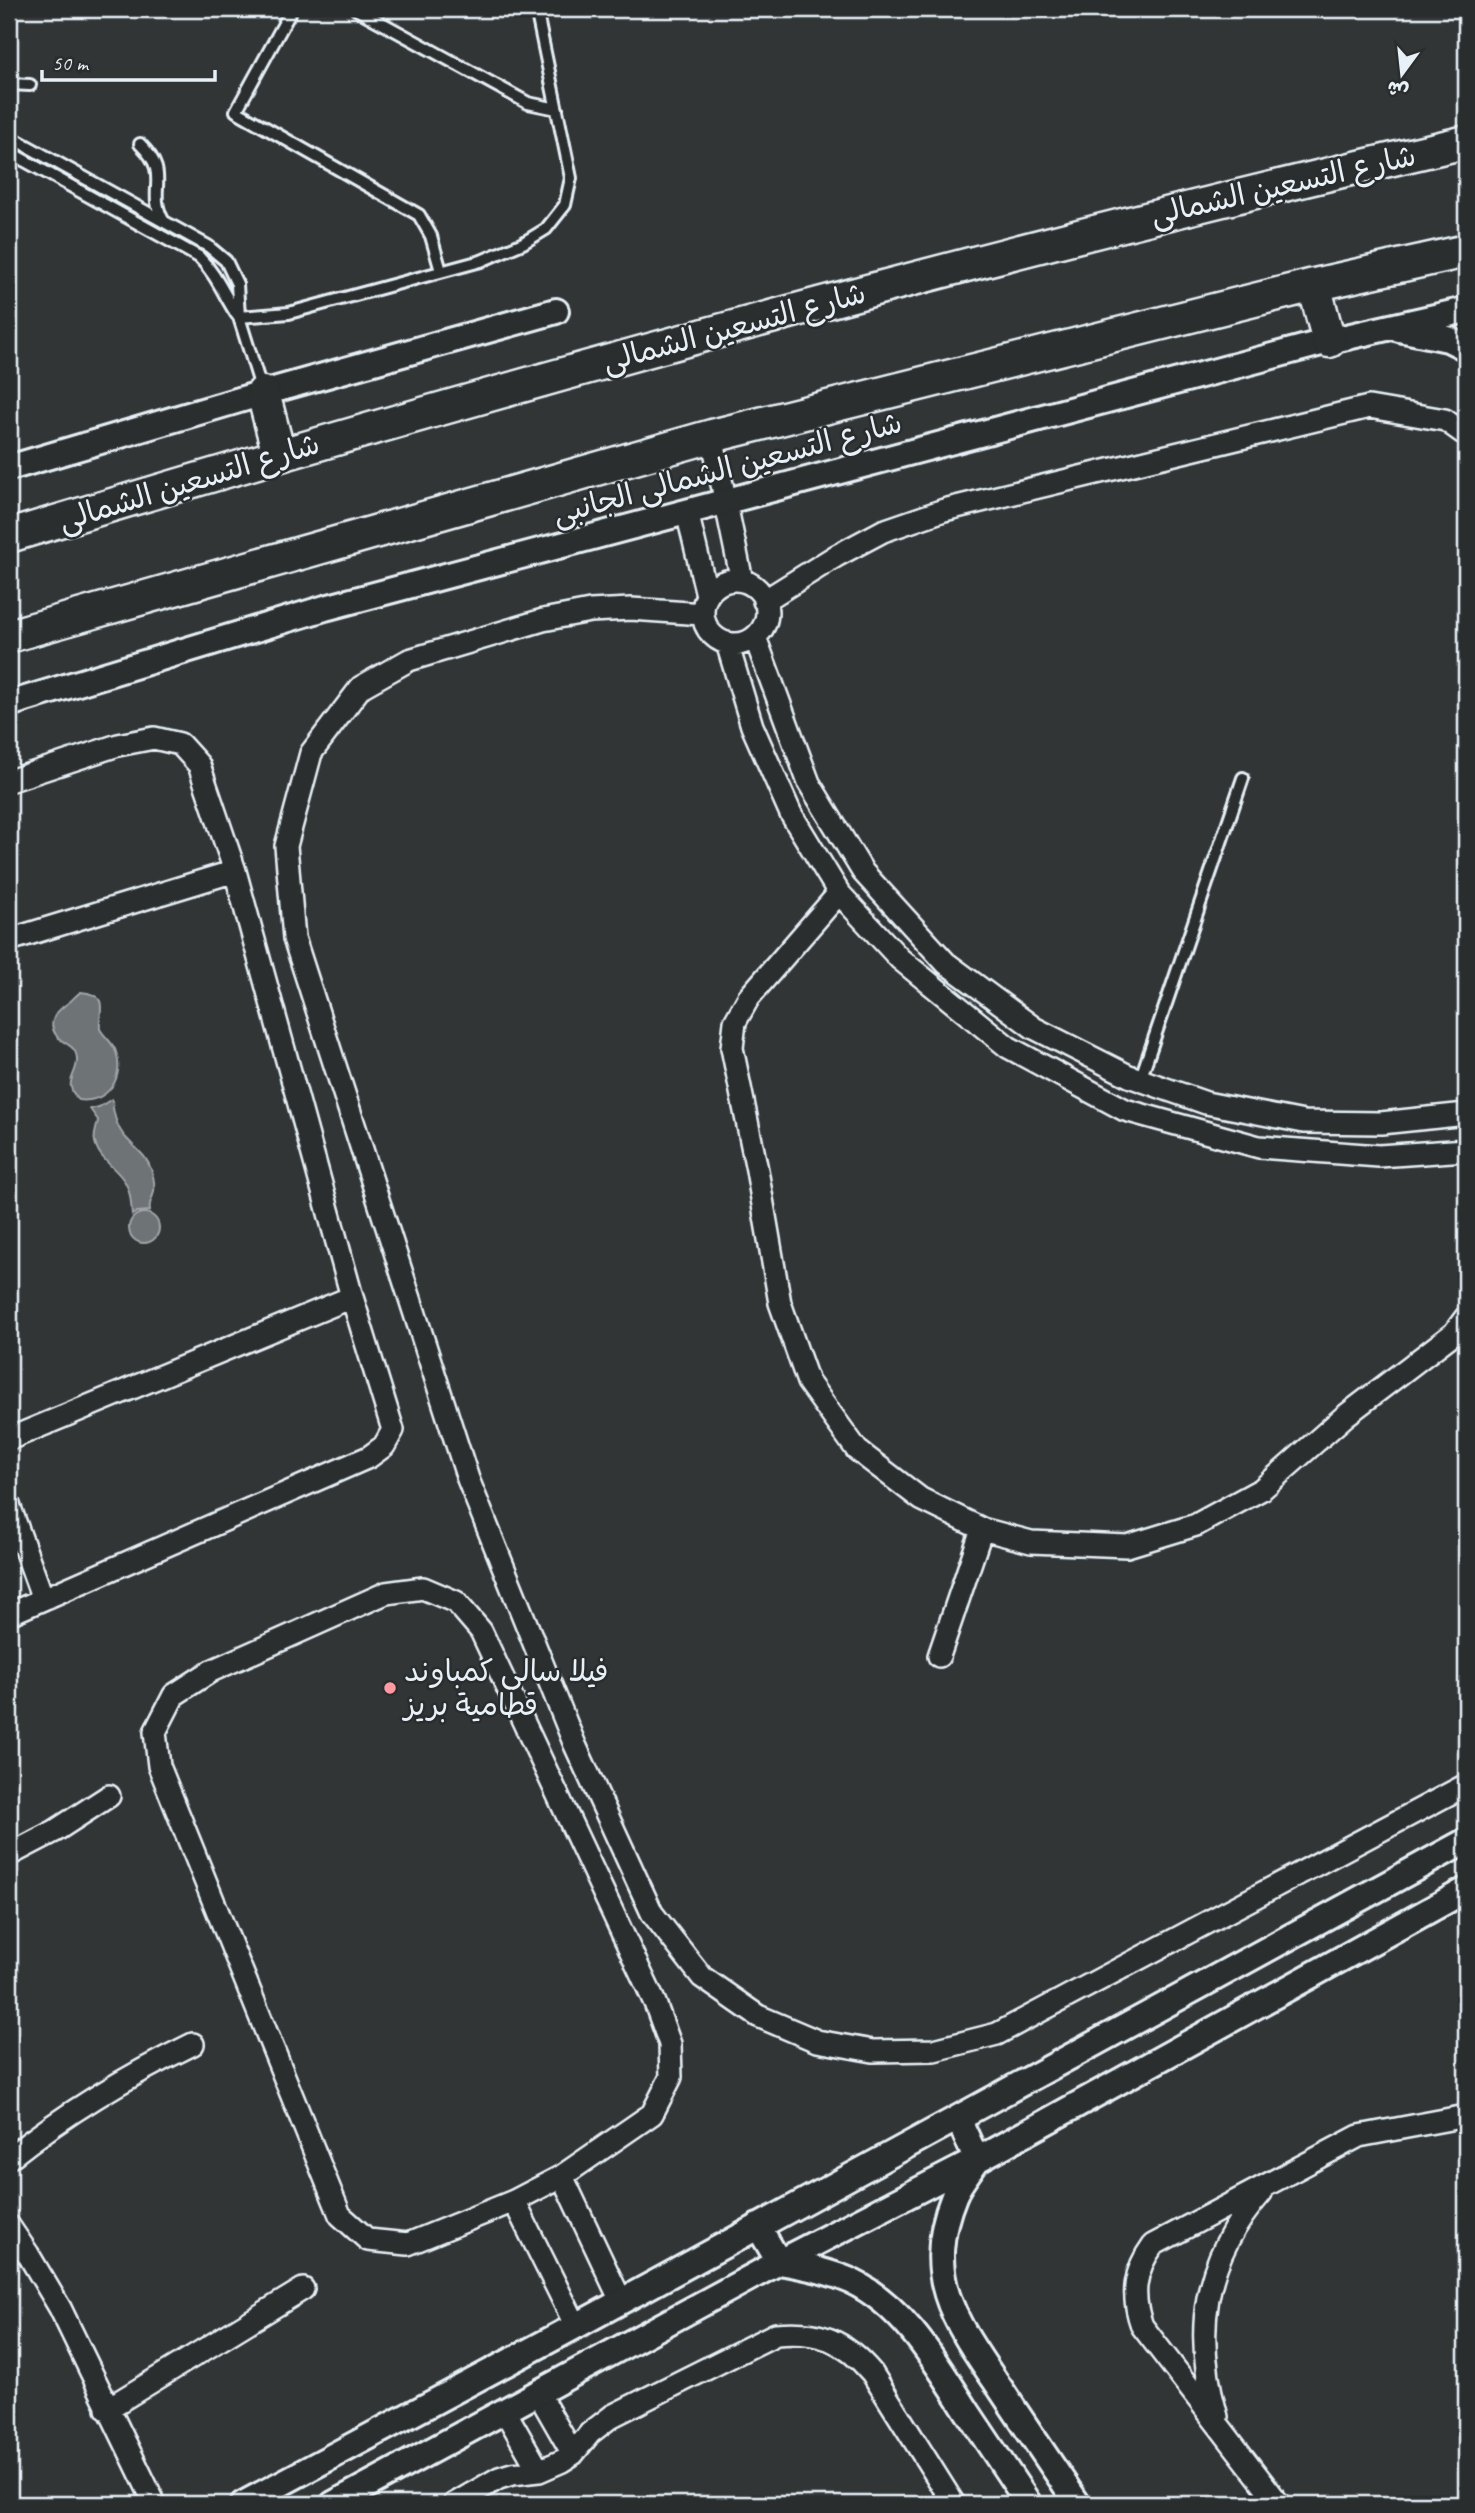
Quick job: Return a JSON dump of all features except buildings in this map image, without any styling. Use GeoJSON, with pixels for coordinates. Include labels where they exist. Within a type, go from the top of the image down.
{"type":"FeatureCollection","features":[{"type":"Feature","properties":{"kind":"main road","name":"شارع التسعين الشمالى"},"geometry":{"type":"LineString","coordinates":[[9,536],[279,454],[703,335],[1128,222],[1466,142]]}},
{"type":"Feature","properties":{"kind":"main road"},"geometry":{"type":"LineString","coordinates":[[9,636],[712,436],[1314,285],[1466,251]]}},
{"type":"Feature","properties":{"kind":"main road"},"geometry":{"type":"LineString","coordinates":[[1314,285],[1329,341]]}},
{"type":"Feature","properties":{"kind":"main road"},"geometry":{"type":"LineString","coordinates":[[263,393],[279,454]]}},
{"type":"Feature","properties":{"kind":"street","name":"شارع التسعين الشمالى الجانبى"},"geometry":{"type":"LineString","coordinates":[[9,704],[325,608],[1329,341],[1466,310]]}},
{"type":"Feature","properties":{"kind":"street"},"geometry":{"type":"LineString","coordinates":[[9,468],[556,311]]}},
{"type":"Feature","properties":{"kind":"street"},"geometry":{"type":"LineString","coordinates":[[1388,327],[1448,339],[1466,348]]}},
{"type":"Feature","properties":{"kind":"street"},"geometry":{"type":"LineString","coordinates":[[764,601],[836,555],[883,531],[944,510],[1369,407],[1445,420],[1466,435]]}},
{"type":"Feature","properties":{"kind":"street"},"geometry":{"type":"LineString","coordinates":[[712,436],[742,581]]}},
{"type":"Feature","properties":{"kind":"street"},"geometry":{"type":"LineString","coordinates":[[687,512],[705,605],[710,632],[727,643],[736,644],[755,637],[765,620],[764,601],[759,592],[742,581],[723,582],[705,605],[590,611],[543,620],[409,660],[360,687],[311,753],[286,846],[294,938],[468,1479],[575,1745],[652,1913],[702,1977],[758,2016],[817,2041],[873,2051],[934,2050],[997,2034],[1466,1785]]}},
{"type":"Feature","properties":{"kind":"street"},"geometry":{"type":"LineString","coordinates":[[755,637],[809,783],[863,872],[946,963],[1034,1028],[1140,1080],[1206,1103],[1304,1122],[1381,1124],[1466,1114]]}},
{"type":"Feature","properties":{"kind":"street"},"geometry":{"type":"LineString","coordinates":[[727,643],[752,726],[791,814],[839,893],[900,959],[1008,1046],[1125,1110],[1258,1147],[1379,1156],[1466,1150]]}},
{"type":"Feature","properties":{"kind":"street"},"geometry":{"type":"LineString","coordinates":[[9,781],[118,745],[154,738],[180,744],[199,765],[235,871],[352,1297],[393,1430],[384,1446],[369,1457],[9,1614]]}},
{"type":"Feature","properties":{"kind":"street"},"geometry":{"type":"LineString","coordinates":[[9,940],[235,871]]}},
{"type":"Feature","properties":{"kind":"street"},"geometry":{"type":"LineString","coordinates":[[839,893],[749,997],[735,1022],[732,1048],[780,1303],[808,1382],[857,1450],[922,1499],[982,1529],[1031,1542],[1127,1546],[1196,1525],[1262,1489],[1345,1416],[1454,1333],[1466,1317]]}},
{"type":"Feature","properties":{"kind":"street"},"geometry":{"type":"LineString","coordinates":[[9,1438],[352,1297]]}},
{"type":"Feature","properties":{"kind":"street"},"geometry":{"type":"LineString","coordinates":[[9,1505],[43,1599]]}},
{"type":"Feature","properties":{"kind":"street"},"geometry":{"type":"LineString","coordinates":[[939,1656],[982,1529]]}},
{"type":"Feature","properties":{"kind":"street"},"geometry":{"type":"LineString","coordinates":[[423,1588],[456,1602],[481,1631],[655,2003],[670,2044],[671,2077],[652,2114],[562,2176],[514,2201],[408,2244],[368,2239],[340,2215],[159,1766],[155,1732],[174,1695],[211,1671],[386,1593],[423,1588]]}},
{"type":"Feature","properties":{"kind":"street"},"geometry":{"type":"LineString","coordinates":[[9,1855],[55,1832],[109,1796]]}},
{"type":"Feature","properties":{"kind":"street"},"geometry":{"type":"LineString","coordinates":[[243,2504],[576,2326],[1466,1841]]}},
{"type":"Feature","properties":{"kind":"street"},"geometry":{"type":"LineString","coordinates":[[334,2504],[779,2262],[977,2160],[1466,1889]]}},
{"type":"Feature","properties":{"kind":"street"},"geometry":{"type":"LineString","coordinates":[[9,2158],[80,2106],[142,2068],[193,2044]]}},
{"type":"Feature","properties":{"kind":"street"},"geometry":{"type":"LineString","coordinates":[[1279,2504],[1142,2326],[1135,2301],[1137,2275],[1143,2259],[1153,2245],[1359,2136],[1465,2117]]}},
{"type":"Feature","properties":{"kind":"street"},"geometry":{"type":"LineString","coordinates":[[958,2118],[977,2160]]}},
{"type":"Feature","properties":{"kind":"street"},"geometry":{"type":"LineString","coordinates":[[977,2160],[955,2194],[942,2233],[941,2274],[952,2314],[1078,2504]]}},
{"type":"Feature","properties":{"kind":"street"},"geometry":{"type":"LineString","coordinates":[[562,2176],[621,2301]]}},
{"type":"Feature","properties":{"kind":"street"},"geometry":{"type":"LineString","coordinates":[[1221,2429],[1205,2365],[1203,2332],[1207,2299],[1215,2267],[1228,2237],[1246,2209],[1268,2185]]}},
{"type":"Feature","properties":{"kind":"street"},"geometry":{"type":"LineString","coordinates":[[514,2201],[576,2326]]}},
{"type":"Feature","properties":{"kind":"street"},"geometry":{"type":"LineString","coordinates":[[758,2226],[779,2262]]}},
{"type":"Feature","properties":{"kind":"street"},"geometry":{"type":"LineString","coordinates":[[9,2227],[29,2254],[60,2308],[155,2504]]}},
{"type":"Feature","properties":{"kind":"street"},"geometry":{"type":"LineString","coordinates":[[779,2262],[817,2268],[853,2282],[885,2304],[912,2332],[937,2365],[1029,2504]]}},
{"type":"Feature","properties":{"kind":"street"},"geometry":{"type":"LineString","coordinates":[[107,2409],[303,2289]]}},
{"type":"Feature","properties":{"kind":"street"},"geometry":{"type":"LineString","coordinates":[[454,2504],[499,2479],[512,2474],[539,2471],[573,2455],[590,2433],[612,2416],[776,2334],[809,2333],[840,2343],[858,2356],[872,2372],[954,2504]]}},
{"type":"Feature","properties":{"kind":"street"},"geometry":{"type":"LineString","coordinates":[[538,2393],[573,2455]]}},
{"type":"Feature","properties":{"kind":"street"},"geometry":{"type":"LineString","coordinates":[[505,2411],[539,2471]]}},
{"type":"Feature","properties":{"kind":"lane"},"geometry":{"type":"LineString","coordinates":[[292,9],[236,111],[419,215],[431,236],[441,271]]}},
{"type":"Feature","properties":{"kind":"lane"},"geometry":{"type":"LineString","coordinates":[[356,9],[528,103],[557,109]]}},
{"type":"Feature","properties":{"kind":"lane"},"geometry":{"type":"LineString","coordinates":[[239,317],[289,313],[481,261],[523,243],[546,229],[565,205],[571,178],[536,9]]}},
{"type":"Feature","properties":{"kind":"lane"},"geometry":{"type":"LineString","coordinates":[[9,84],[30,85]]}},
{"type":"Feature","properties":{"kind":"lane"},"geometry":{"type":"LineString","coordinates":[[9,136],[208,246],[226,261],[237,284],[239,317],[263,393]]}},
{"type":"Feature","properties":{"kind":"lane"},"geometry":{"type":"LineString","coordinates":[[140,144],[151,155],[158,169],[155,203],[164,222]]}},
{"type":"Feature","properties":{"kind":"lane"},"geometry":{"type":"LineString","coordinates":[[9,152],[199,257],[214,272],[223,293],[239,317]]}},
{"type":"Feature","properties":{"kind":"lane"},"geometry":{"type":"LineString","coordinates":[[1140,1080],[1243,778]]}},
{"type":"Feature","properties":{"kind":"shaded area"},"geometry":{"type":"Polygon","coordinates":[[[81,992],[100,1000],[100,1029],[115,1049],[118,1062],[116,1080],[111,1087],[98,1098],[89,1100],[79,1100],[71,1088],[77,1065],[76,1054],[72,1047],[56,1035],[52,1025],[57,1013],[81,992]]]}},
{"type":"Feature","properties":{"kind":"shaded area"},"geometry":{"type":"Polygon","coordinates":[[[112,1099],[121,1130],[144,1156],[151,1169],[154,1188],[150,1211],[132,1215],[130,1194],[125,1182],[97,1148],[94,1137],[98,1120],[90,1109],[112,1099]]]}},
{"type":"Feature","properties":{"kind":"shaded area"},"geometry":{"type":"Polygon","coordinates":[[[144,1213],[150,1214],[158,1222],[158,1234],[150,1242],[144,1243],[138,1242],[130,1234],[129,1228],[130,1222],[138,1214],[144,1213]]]}},
{"type":"Feature","properties":{"kind":"place","name":"فيلا سالى كمباوند قطامية بريز"},"geometry":{"type":"Point","coordinates":[390,1688]}}]}
